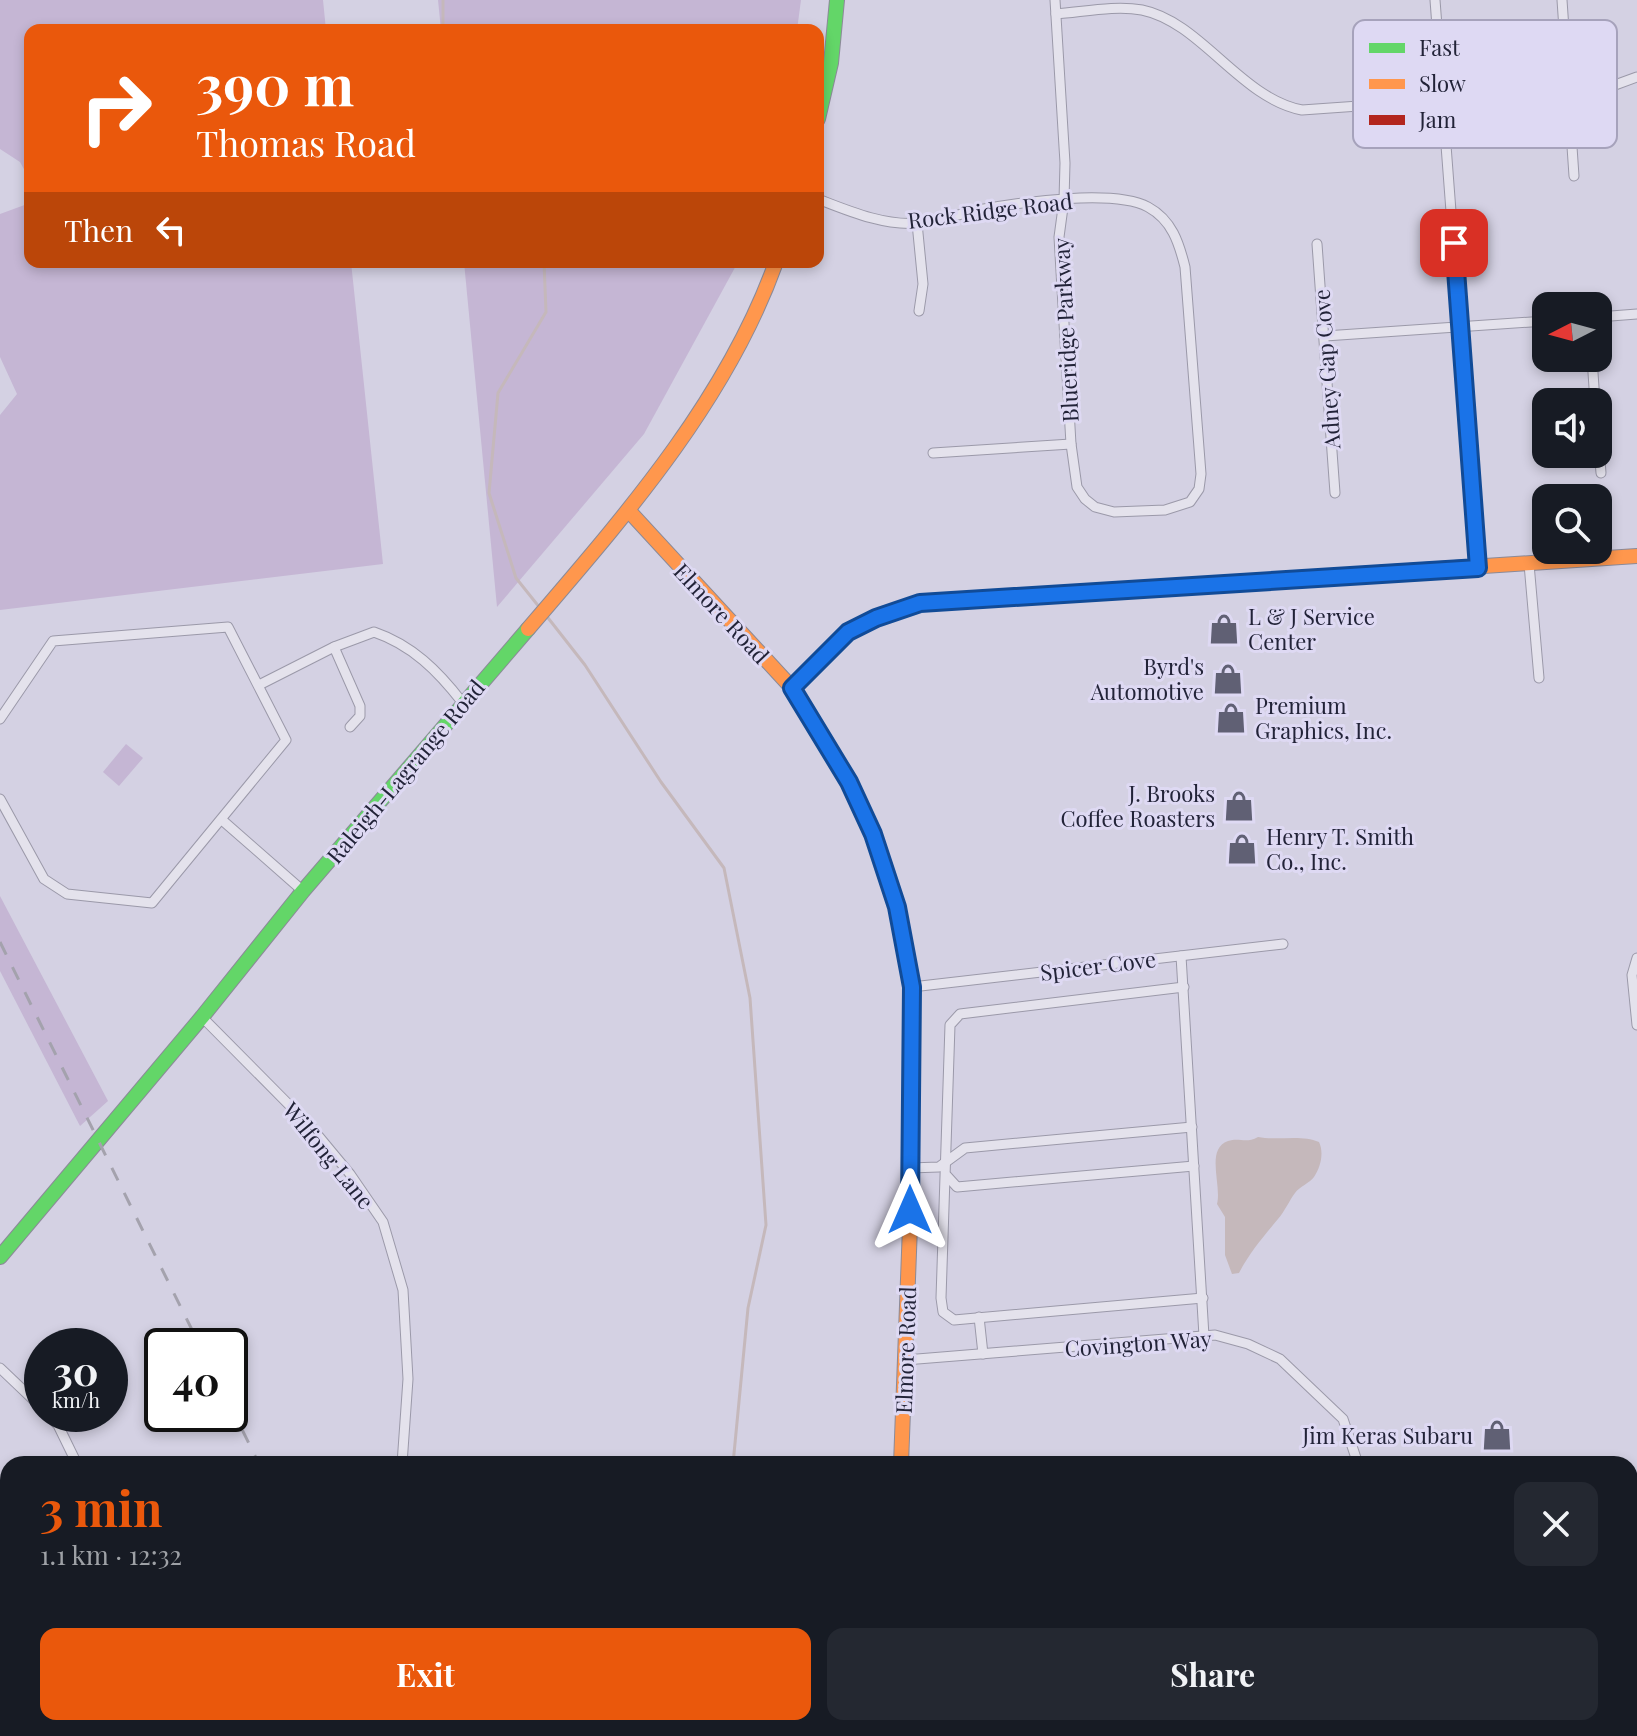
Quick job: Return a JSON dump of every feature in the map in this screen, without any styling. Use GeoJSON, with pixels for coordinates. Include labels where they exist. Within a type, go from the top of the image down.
{"type":"FeatureCollection","features":[{"type":"Feature","properties":{"kind":"street"},"geometry":{"type":"LineString","coordinates":[[824,93],[831,63],[837,0]]}},
{"type":"Feature","properties":{"kind":"street","name":"Blueridge Parkway"},"geometry":{"type":"LineString","coordinates":[[1055,0],[1063,116],[1064,200],[1059,237],[1071,444],[1077,487],[1095,507],[1114,512],[1165,510],[1190,502]]}},
{"type":"Feature","properties":{"kind":"street"},"geometry":{"type":"LineString","coordinates":[[1435,0],[1437,20]]}},
{"type":"Feature","properties":{"kind":"street"},"geometry":{"type":"LineString","coordinates":[[1562,0],[1563,20]]}},
{"type":"Feature","properties":{"kind":"street"},"geometry":{"type":"LineString","coordinates":[[1056,14],[1133,9],[1155,14],[1174,24],[1268,97],[1297,109],[1353,107]]}},
{"type":"Feature","properties":{"kind":"street"},"geometry":{"type":"LineString","coordinates":[[1617,84],[1637,77]]}},
{"type":"Feature","properties":{"kind":"street"},"geometry":{"type":"LineString","coordinates":[[1447,148],[1478,568]]}},
{"type":"Feature","properties":{"kind":"street"},"geometry":{"type":"LineString","coordinates":[[1572,148],[1574,176]]}},
{"type":"Feature","properties":{"kind":"street","name":"Rock Ridge Road"},"geometry":{"type":"LineString","coordinates":[[824,201],[886,221],[917,223],[987,209],[1100,198],[1133,201],[1162,217],[1178,239],[1185,267],[1201,474],[1199,489],[1190,502]]}},
{"type":"Feature","properties":{"kind":"street"},"geometry":{"type":"LineString","coordinates":[[917,223],[923,284],[919,311]]}},
{"type":"Feature","properties":{"kind":"street","name":"Adney Gap Cove"},"geometry":{"type":"LineString","coordinates":[[1317,244],[1335,493]]}},
{"type":"Feature","properties":{"kind":"street","name":"Raleigh-Lagrange Road"},"geometry":{"type":"LineString","coordinates":[[0,1257],[462,702],[629,511],[718,384],[764,296],[774,268]]}},
{"type":"Feature","properties":{"kind":"street"},"geometry":{"type":"LineString","coordinates":[[1612,316],[1637,314]]}},
{"type":"Feature","properties":{"kind":"street"},"geometry":{"type":"LineString","coordinates":[[1325,336],[1532,322]]}},
{"type":"Feature","properties":{"kind":"street"},"geometry":{"type":"LineString","coordinates":[[933,453],[1071,444]]}},
{"type":"Feature","properties":{"kind":"street"},"geometry":{"type":"LineString","coordinates":[[1601,468],[1601,473]]}},
{"type":"Feature","properties":{"kind":"street","name":"Elmore Road"},"geometry":{"type":"LineString","coordinates":[[629,511],[792,688],[849,782],[873,834],[897,907],[912,987],[901,1456]]}},
{"type":"Feature","properties":{"kind":"street"},"geometry":{"type":"LineString","coordinates":[[792,688],[848,632],[876,618],[920,603],[1637,556]]}},
{"type":"Feature","properties":{"kind":"street"},"geometry":{"type":"LineString","coordinates":[[1529,564],[1539,678]]}},
{"type":"Feature","properties":{"kind":"street"},"geometry":{"type":"LineString","coordinates":[[0,719],[53,641],[228,627],[286,740],[152,903],[67,894],[44,879],[0,799]]}},
{"type":"Feature","properties":{"kind":"street"},"geometry":{"type":"LineString","coordinates":[[259,685],[334,647],[374,632],[411,650],[436,670],[462,702]]}},
{"type":"Feature","properties":{"kind":"street"},"geometry":{"type":"LineString","coordinates":[[334,647],[360,706],[360,716],[350,727]]}},
{"type":"Feature","properties":{"kind":"street"},"geometry":{"type":"LineString","coordinates":[[222,820],[303,891]]}},
{"type":"Feature","properties":{"kind":"street","name":"Spicer Cove"},"geometry":{"type":"LineString","coordinates":[[912,987],[1283,944]]}},
{"type":"Feature","properties":{"kind":"street"},"geometry":{"type":"LineString","coordinates":[[1181,956],[1204,1336]]}},
{"type":"Feature","properties":{"kind":"street"},"geometry":{"type":"LineString","coordinates":[[1637,958],[1632,975],[1637,1025]]}},
{"type":"Feature","properties":{"kind":"street"},"geometry":{"type":"LineString","coordinates":[[1184,987],[960,1014],[950,1025],[943,1164],[957,1187],[1194,1166]]}},
{"type":"Feature","properties":{"kind":"street","name":"Wilfong Lane"},"geometry":{"type":"LineString","coordinates":[[202,1017],[311,1127],[350,1174],[383,1222],[403,1290],[408,1379],[403,1456]]}},
{"type":"Feature","properties":{"kind":"street"},"geometry":{"type":"LineString","coordinates":[[910,1168],[943,1164],[965,1148],[1192,1127]]}},
{"type":"Feature","properties":{"kind":"street"},"geometry":{"type":"LineString","coordinates":[[947,1175],[941,1298],[943,1312],[954,1320],[1203,1298]]}},
{"type":"Feature","properties":{"kind":"street"},"geometry":{"type":"LineString","coordinates":[[979,1317],[983,1354]]}},
{"type":"Feature","properties":{"kind":"street","name":"Covington Way"},"geometry":{"type":"LineString","coordinates":[[905,1360],[1215,1335],[1248,1344],[1280,1359],[1343,1419],[1355,1456]]}},
{"type":"Feature","properties":{"kind":"street"},"geometry":{"type":"LineString","coordinates":[[0,1368],[24,1389]]}},
{"type":"Feature","properties":{"kind":"street"},"geometry":{"type":"LineString","coordinates":[[61,1432],[73,1456]]}},
{"type":"Feature","properties":{"kind":"shaded area"},"geometry":{"type":"Polygon","coordinates":[[[0,0],[323,0],[325,24],[24,24],[24,169],[20,162],[0,149],[0,0]]]}},
{"type":"Feature","properties":{"kind":"shaded area"},"geometry":{"type":"Polygon","coordinates":[[[438,0],[801,0],[798,24],[440,24],[438,0]]]}},
{"type":"Feature","properties":{"kind":"shaded area"},"geometry":{"type":"Polygon","coordinates":[[[24,205],[24,268],[352,268],[383,564],[0,610],[0,415],[17,394],[0,357],[0,214],[24,205]]]}},
{"type":"Feature","properties":{"kind":"shaded area"},"geometry":{"type":"Polygon","coordinates":[[[465,268],[735,268],[644,434],[497,607],[465,268]]]}},
{"type":"Feature","properties":{"kind":"shaded area"},"geometry":{"type":"Polygon","coordinates":[[[126,744],[143,758],[119,786],[103,772],[126,744]]]}},
{"type":"Feature","properties":{"kind":"shaded area"},"geometry":{"type":"Polygon","coordinates":[[[0,896],[108,1101],[80,1126],[0,971],[0,896]]]}},
{"type":"Feature","properties":{"kind":"shaded area"},"geometry":{"type":"Polygon","coordinates":[[[1258,1137],[1305,1138],[1319,1142],[1321,1160],[1314,1177],[1295,1193],[1239,1273],[1232,1274],[1225,1255],[1225,1217],[1217,1204],[1217,1152],[1228,1141],[1258,1137]]]}},
{"type":"Feature","properties":{"kind":"waterway"},"geometry":{"type":"LineString","coordinates":[[443,0],[443,24]]}},
{"type":"Feature","properties":{"kind":"waterway"},"geometry":{"type":"LineString","coordinates":[[540,608],[516,578],[489,493],[498,393],[546,312],[544,268]]}},
{"type":"Feature","properties":{"kind":"waterway"},"geometry":{"type":"LineString","coordinates":[[545,614],[585,665],[661,782],[724,868],[750,998],[766,1225],[748,1308],[734,1456]]}},
{"type":"Feature","properties":{"kind":"railway"},"geometry":{"type":"LineString","coordinates":[[0,942],[191,1328]]}},
{"type":"Feature","properties":{"kind":"railway"},"geometry":{"type":"LineString","coordinates":[[243,1432],[255,1456]]}},
{"type":"Feature","properties":{"kind":"traffic: fast"},"geometry":{"type":"LineString","coordinates":[[824,93],[831,63],[837,0]]}},
{"type":"Feature","properties":{"kind":"traffic: fast"},"geometry":{"type":"LineString","coordinates":[[792,688],[848,632],[876,618],[920,603],[1272,580]]}},
{"type":"Feature","properties":{"kind":"traffic: fast"},"geometry":{"type":"LineString","coordinates":[[0,1257],[202,1017],[303,891],[528,629]]}},
{"type":"Feature","properties":{"kind":"traffic: slow"},"geometry":{"type":"LineString","coordinates":[[528,629],[635,501],[701,410],[730,363],[774,268]]}},
{"type":"Feature","properties":{"kind":"traffic: slow"},"geometry":{"type":"LineString","coordinates":[[629,511],[792,688],[849,782],[875,839]]}},
{"type":"Feature","properties":{"kind":"traffic: slow"},"geometry":{"type":"LineString","coordinates":[[1272,580],[1637,556]]}},
{"type":"Feature","properties":{"kind":"traffic: slow"},"geometry":{"type":"LineString","coordinates":[[901,1456],[910,1226],[911,1087]]}},
{"type":"Feature","properties":{"kind":"traffic: jam"},"geometry":{"type":"LineString","coordinates":[[875,839],[897,907],[912,987],[911,1087]]}},
{"type":"Feature","properties":{"kind":"place","name":"L & J Service Center"},"geometry":{"type":"Point","coordinates":[1224,629]}},
{"type":"Feature","properties":{"kind":"place","name":"Byrd's Automotive"},"geometry":{"type":"Point","coordinates":[1228,679]}},
{"type":"Feature","properties":{"kind":"place","name":"Premium Graphics, Inc."},"geometry":{"type":"Point","coordinates":[1231,718]}},
{"type":"Feature","properties":{"kind":"place","name":"J. Brooks Coffee Roasters"},"geometry":{"type":"Point","coordinates":[1239,806]}},
{"type":"Feature","properties":{"kind":"place","name":"Henry T. Smith Co., Inc."},"geometry":{"type":"Point","coordinates":[1242,849]}},
{"type":"Feature","properties":{"kind":"place","name":"Jim Keras Subaru"},"geometry":{"type":"Point","coordinates":[1497,1435]}},
{"type":"Feature","properties":{"kind":"route"},"geometry":{"type":"LineString","coordinates":[[910,1210],[912,987],[897,907],[873,834],[849,782],[792,688],[848,632],[876,618],[920,603],[1478,568],[1454,243]]}}]}
